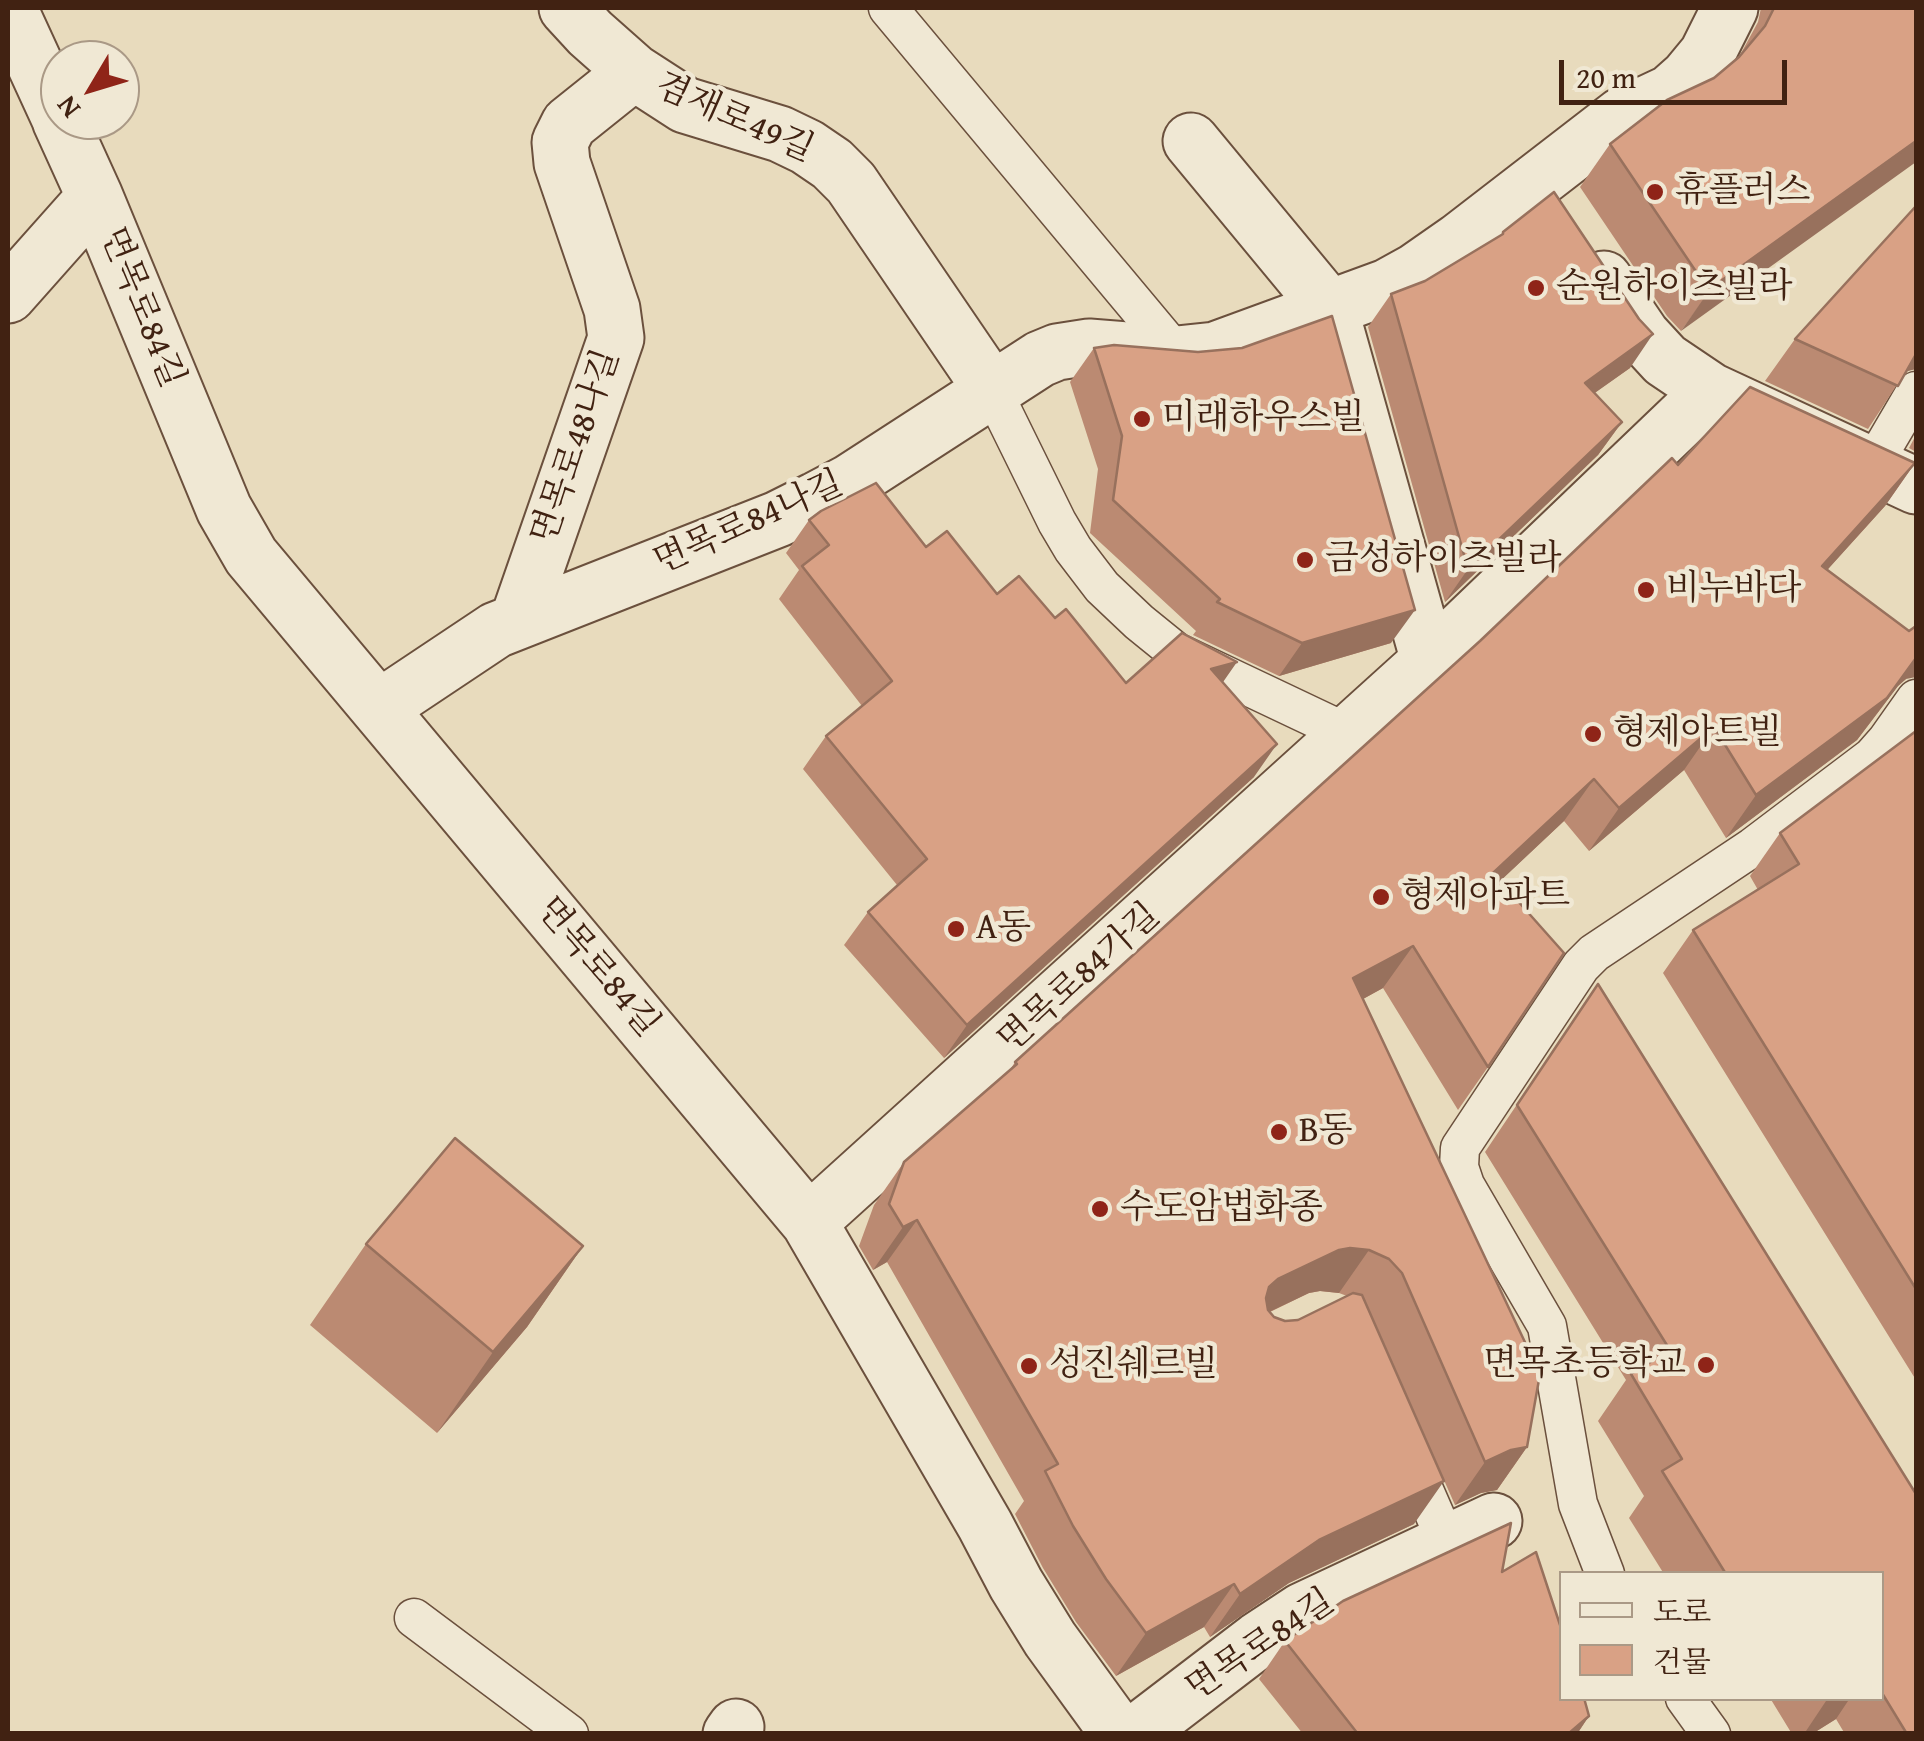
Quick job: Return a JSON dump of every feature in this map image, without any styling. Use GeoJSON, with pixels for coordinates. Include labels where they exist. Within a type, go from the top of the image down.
{"type":"FeatureCollection","features":[{"type":"Feature","properties":{"kind":"street","name":"면목로84길"},"geometry":{"type":"LineString","coordinates":[[10,8],[40,75]]}},
{"type":"Feature","properties":{"kind":"street","name":"겸재로49길"},"geometry":{"type":"LineString","coordinates":[[567,8],[634,72],[685,105],[780,134],[832,164],[851,183],[992,390]]}},
{"type":"Feature","properties":{"kind":"street","name":"면목로84나길"},"geometry":{"type":"LineString","coordinates":[[379,708],[476,642],[518,620],[778,519],[816,500],[1040,359],[1073,348],[1176,354],[1215,350],[1387,287],[1416,271],[1621,116],[1670,93],[1706,54],[1730,8]]}},
{"type":"Feature","properties":{"kind":"street","name":"면목로48나길"},"geometry":{"type":"LineString","coordinates":[[518,620],[616,338],[612,308],[562,163],[560,142],[568,124],[634,72]]}},
{"type":"Feature","properties":{"kind":"street","name":"면목로84길"},"geometry":{"type":"LineString","coordinates":[[69,140],[224,509],[251,556],[809,1222],[1016,1584],[1118,1734]]}},
{"type":"Feature","properties":{"kind":"street"},"geometry":{"type":"LineString","coordinates":[[1191,141],[1330,309],[1430,661]]}},
{"type":"Feature","properties":{"kind":"street"},"geometry":{"type":"LineString","coordinates":[[1538,180],[1648,343],[1677,370],[1711,391],[1894,476]]}},
{"type":"Feature","properties":{"kind":"street","name":"면목로84길"},"geometry":{"type":"LineString","coordinates":[[8,295],[95,197]]}},
{"type":"Feature","properties":{"kind":"street","name":"면목로84가길"},"geometry":{"type":"LineString","coordinates":[[809,1222],[1430,661],[1711,391]]}},
{"type":"Feature","properties":{"kind":"street","name":"면목로84길"},"geometry":{"type":"LineString","coordinates":[[1135,1734],[1302,1611],[1470,1532]]}},
{"type":"Feature","properties":{"kind":"lane"},"geometry":{"type":"LineString","coordinates":[[888,8],[1176,354]]}},
{"type":"Feature","properties":{"kind":"lane"},"geometry":{"type":"LineString","coordinates":[[992,390],[1057,522],[1102,588],[1176,652],[1349,734]]}},
{"type":"Feature","properties":{"kind":"lane"},"geometry":{"type":"LineString","coordinates":[[1894,476],[1916,391]]}},
{"type":"Feature","properties":{"kind":"lane"},"geometry":{"type":"LineString","coordinates":[[1605,1571],[1578,1504],[1548,1326],[1465,1185],[1459,1167],[1460,1148],[1581,966],[1739,857],[1872,757],[1916,699]]}},
{"type":"Feature","properties":{"kind":"lane","name":"면목로84길"},"geometry":{"type":"LineString","coordinates":[[1399,1434],[1470,1532]]}},
{"type":"Feature","properties":{"kind":"lane"},"geometry":{"type":"LineString","coordinates":[[414,1618],[570,1734]]}},
{"type":"Feature","properties":{"kind":"lane"},"geometry":{"type":"LineString","coordinates":[[1688,1701],[1711,1734]]}},
{"type":"Feature","properties":{"kind":"building"},"geometry":{"type":"Polygon","coordinates":[[[1774,8],[1916,8],[1916,141],[1711,288],[1610,144],[1667,100],[1714,78],[1739,57],[1765,26],[1774,8]]]}},
{"type":"Feature","properties":{"kind":"building"},"geometry":{"type":"Polygon","coordinates":[[[1554,192],[1653,334],[1585,383],[1622,422],[1468,569],[1391,294],[1425,281],[1503,234],[1554,192]]]}},
{"type":"Feature","properties":{"kind":"building"},"geometry":{"type":"Polygon","coordinates":[[[1916,206],[1916,354],[1898,386],[1795,339],[1916,206]]]}},
{"type":"Feature","properties":{"kind":"building"},"geometry":{"type":"Polygon","coordinates":[[[1332,316],[1415,610],[1302,643],[1217,602],[1220,599],[1113,500],[1122,436],[1094,348],[1114,345],[1198,352],[1242,348],[1332,316]]]}},
{"type":"Feature","properties":{"kind":"building"},"geometry":{"type":"Polygon","coordinates":[[[1750,387],[1915,463],[1822,566],[1909,631],[1916,626],[1916,658],[1887,698],[1756,795],[1714,727],[1619,808],[1594,779],[1493,873],[1564,953],[1488,1067],[1413,946],[1353,978],[1540,1374],[1527,1447],[1485,1462],[1402,1273],[1389,1259],[1369,1250],[1350,1248],[1278,1279],[1269,1287],[1268,1310],[1285,1321],[1298,1320],[1353,1293],[1362,1295],[1444,1481],[1319,1540],[1240,1594],[1234,1584],[1146,1633],[1073,1526],[1045,1471],[1058,1464],[917,1220],[903,1227],[889,1204],[904,1162],[1017,1064],[1480,641],[1672,458],[1678,465],[1750,387]]]}},
{"type":"Feature","properties":{"kind":"building"},"geometry":{"type":"Polygon","coordinates":[[[876,483],[926,547],[947,531],[997,594],[1019,576],[1055,618],[1066,609],[1126,683],[1182,633],[1237,662],[1211,669],[1277,744],[967,1025],[868,912],[927,859],[826,736],[892,681],[802,566],[829,545],[809,520],[876,483]]]}},
{"type":"Feature","properties":{"kind":"building"},"geometry":{"type":"Polygon","coordinates":[[[1916,731],[1916,1289],[1693,930],[1799,864],[1780,833],[1916,731]]]}},
{"type":"Feature","properties":{"kind":"building"},"geometry":{"type":"Polygon","coordinates":[[[1598,984],[1916,1494],[1916,1734],[1907,1734],[1884,1696],[1884,1571],[1724,1571],[1662,1471],[1682,1459],[1631,1374],[1670,1350],[1517,1105],[1598,984]]]}},
{"type":"Feature","properties":{"kind":"building"},"geometry":{"type":"Polygon","coordinates":[[[455,1138],[583,1246],[493,1352],[366,1244],[455,1138]]]}},
{"type":"Feature","properties":{"kind":"building"},"geometry":{"type":"Polygon","coordinates":[[[1511,1523],[1502,1572],[1536,1552],[1559,1622],[1559,1701],[1585,1701],[1589,1716],[1568,1734],[1358,1734],[1285,1641],[1343,1601],[1511,1523]]]}},
{"type":"Feature","properties":{"kind":"place","name":"휴플러스"},"geometry":{"type":"Point","coordinates":[1655,192]}},
{"type":"Feature","properties":{"kind":"place","name":"순원하이츠빌라"},"geometry":{"type":"Point","coordinates":[1536,288]}},
{"type":"Feature","properties":{"kind":"place","name":"미래하우스빌"},"geometry":{"type":"Point","coordinates":[1142,419]}},
{"type":"Feature","properties":{"kind":"place","name":"금성하이츠빌라"},"geometry":{"type":"Point","coordinates":[1305,560]}},
{"type":"Feature","properties":{"kind":"place","name":"비누바다"},"geometry":{"type":"Point","coordinates":[1646,590]}},
{"type":"Feature","properties":{"kind":"place","name":"형제아트빌"},"geometry":{"type":"Point","coordinates":[1593,734]}},
{"type":"Feature","properties":{"kind":"place","name":"형제아파트"},"geometry":{"type":"Point","coordinates":[1381,897]}},
{"type":"Feature","properties":{"kind":"place","name":"A동"},"geometry":{"type":"Point","coordinates":[956,929]}},
{"type":"Feature","properties":{"kind":"place","name":"B동"},"geometry":{"type":"Point","coordinates":[1279,1132]}},
{"type":"Feature","properties":{"kind":"place","name":"수도암법화종"},"geometry":{"type":"Point","coordinates":[1100,1209]}},
{"type":"Feature","properties":{"kind":"place","name":"면목초등학교"},"geometry":{"type":"Point","coordinates":[1706,1365]}},
{"type":"Feature","properties":{"kind":"place","name":"성진쉐르빌"},"geometry":{"type":"Point","coordinates":[1029,1366]}}]}
